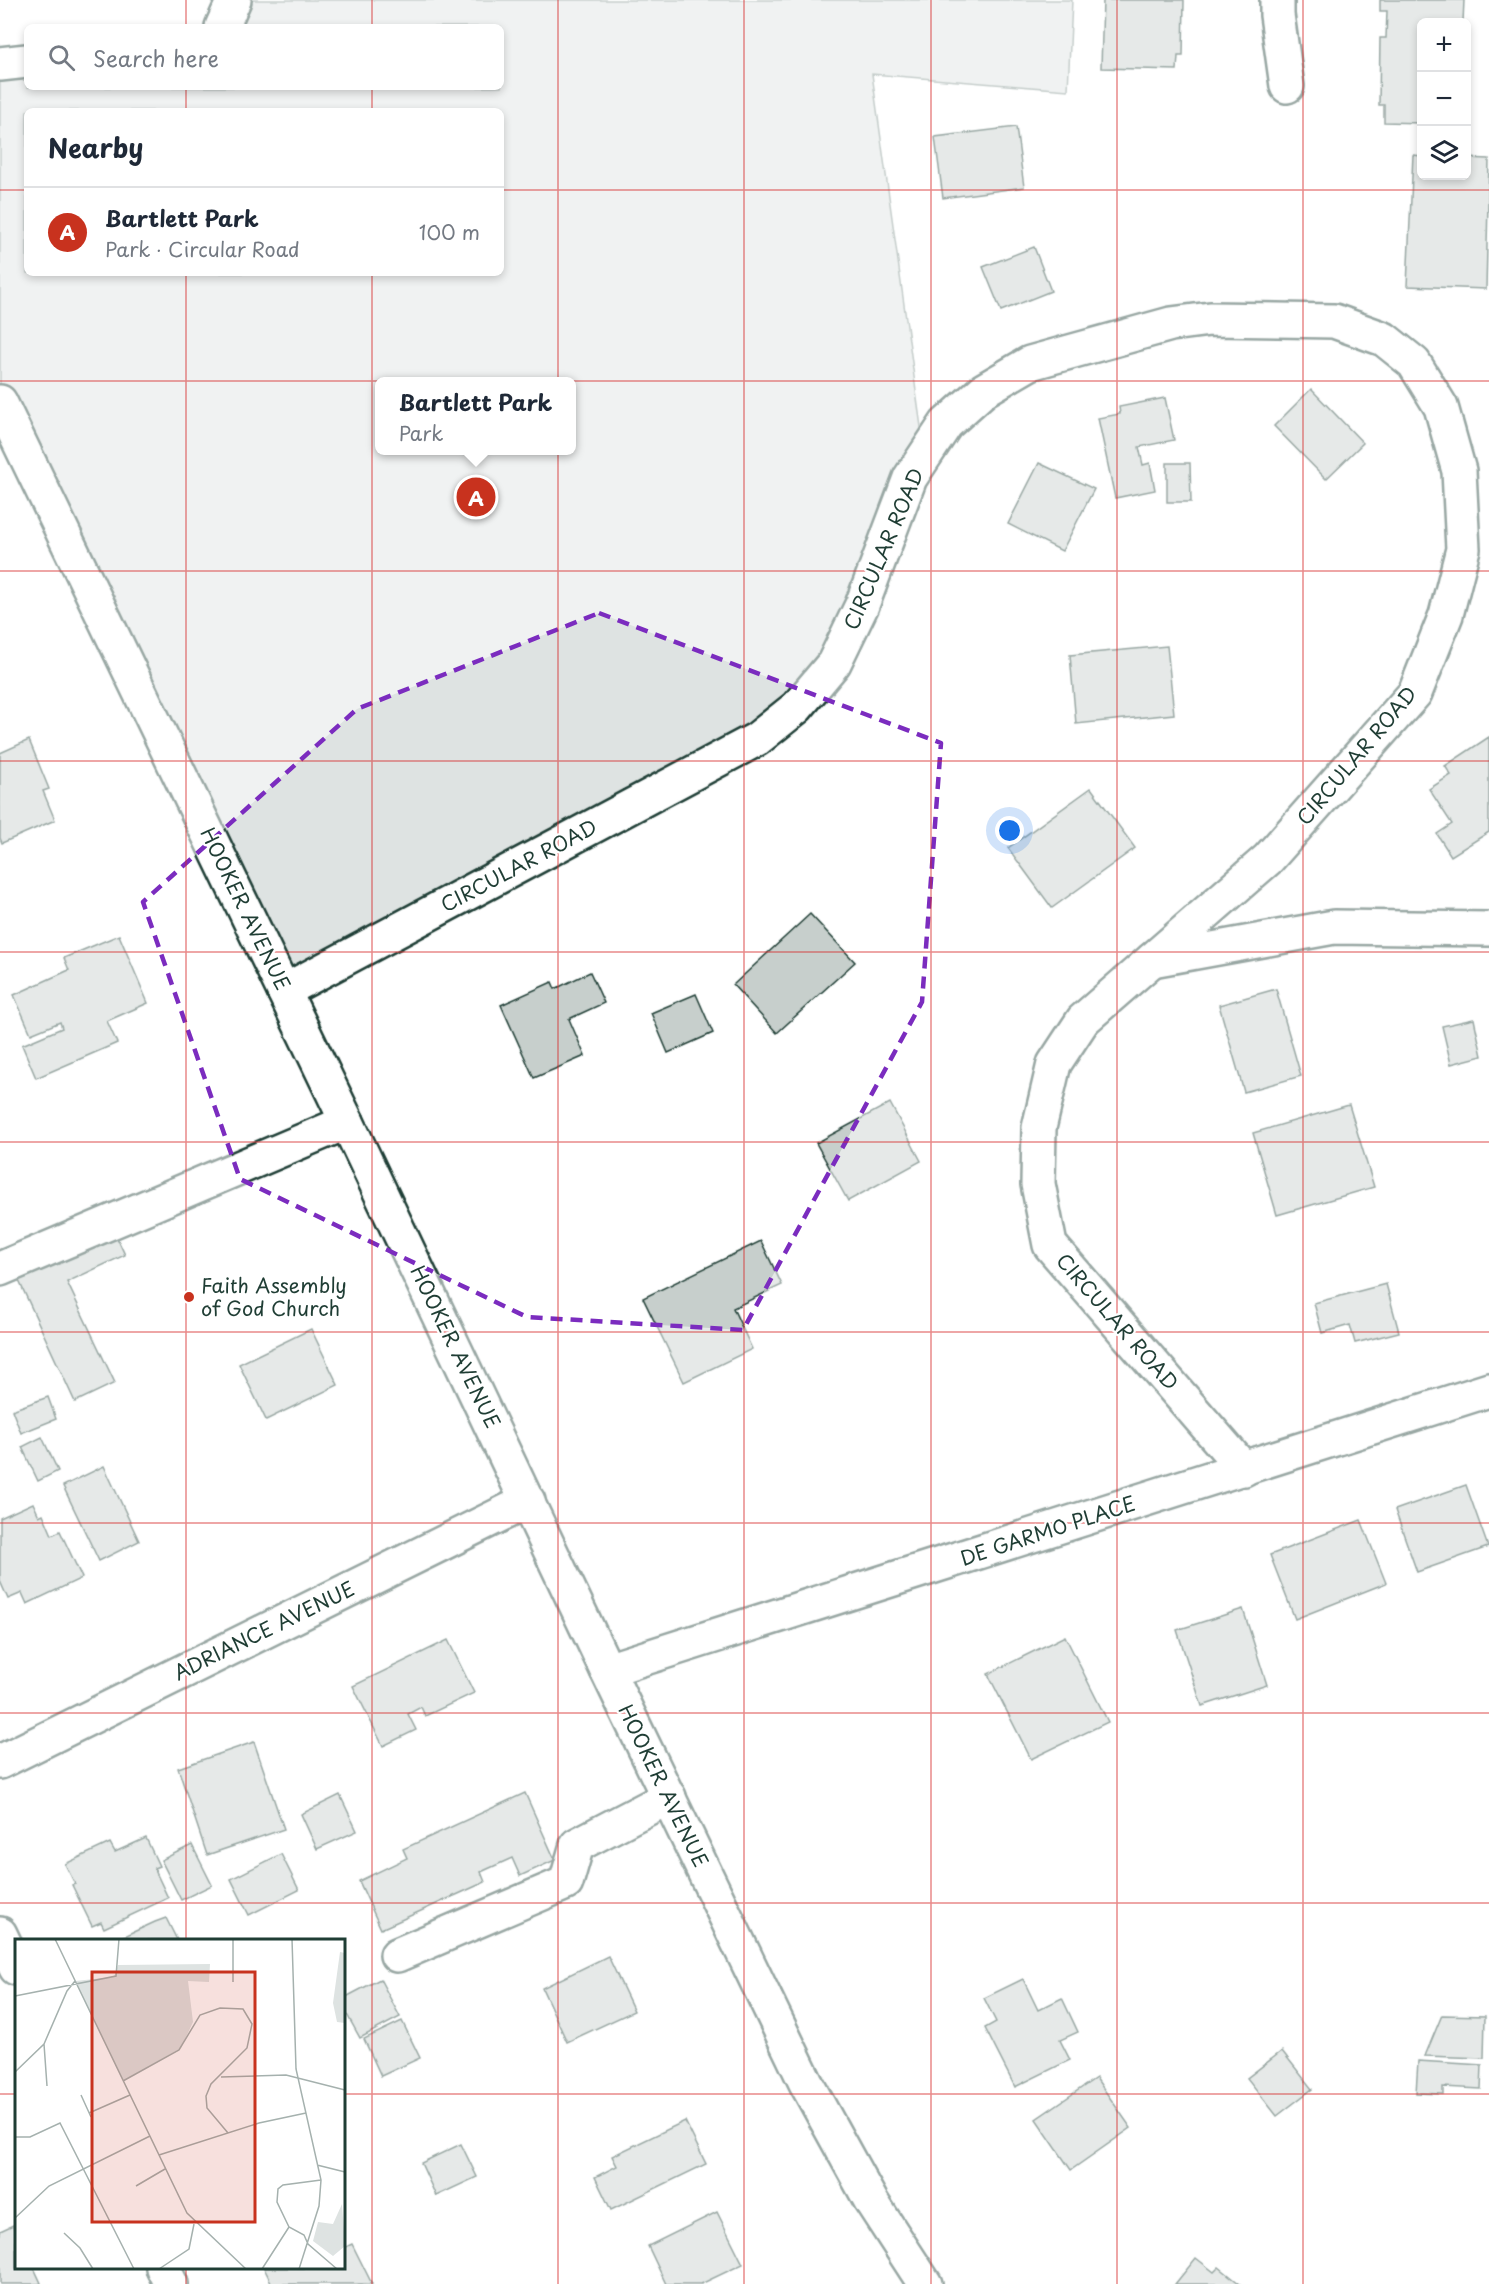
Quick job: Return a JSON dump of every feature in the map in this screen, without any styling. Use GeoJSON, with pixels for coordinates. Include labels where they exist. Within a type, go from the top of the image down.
{"type":"FeatureCollection","features":[{"type":"Feature","properties":{"kind":"street"},"geometry":{"type":"LineString","coordinates":[[223,24],[234,0]]}},
{"type":"Feature","properties":{"kind":"street"},"geometry":{"type":"LineString","coordinates":[[1277,0],[1276,15],[1287,86]]}},
{"type":"Feature","properties":{"kind":"street"},"geometry":{"type":"LineString","coordinates":[[0,64],[24,61]]}},
{"type":"Feature","properties":{"kind":"street","name":"CIRCULAR ROAD"},"geometry":{"type":"LineString","coordinates":[[284,991],[757,739],[797,708],[834,663],[862,605],[909,478],[946,424],[984,390],[1030,363],[1172,324],[1210,319],[1334,321],[1384,339],[1414,363],[1441,407],[1459,471],[1463,549],[1446,615],[1415,693],[1269,859],[1083,1020],[1054,1064],[1039,1128],[1038,1184],[1050,1245],[1244,1469]]}},
{"type":"Feature","properties":{"kind":"street","name":"HOOKER AVENUE"},"geometry":{"type":"LineString","coordinates":[[0,402],[347,1122],[607,1670],[822,2113],[871,2200],[925,2284]]}},
{"type":"Feature","properties":{"kind":"street"},"geometry":{"type":"LineString","coordinates":[[1152,960],[1334,927],[1489,929]]}},
{"type":"Feature","properties":{"kind":"street"},"geometry":{"type":"LineString","coordinates":[[0,1269],[347,1122]]}},
{"type":"Feature","properties":{"kind":"street","name":"DE GARMO PLACE"},"geometry":{"type":"LineString","coordinates":[[607,1670],[1489,1390]]}},
{"type":"Feature","properties":{"kind":"street","name":"ADRIANCE AVENUE"},"geometry":{"type":"LineString","coordinates":[[0,1762],[528,1501]]}},
{"type":"Feature","properties":{"kind":"street"},"geometry":{"type":"LineString","coordinates":[[397,1955],[566,1883],[577,1845],[669,1797]]}},
{"type":"Feature","properties":{"kind":"street"},"geometry":{"type":"LineString","coordinates":[[0,1934],[15,1966]]}},
{"type":"Feature","properties":{"kind":"street"},"geometry":{"type":"LineString","coordinates":[[164,2269],[171,2284]]}},
{"type":"Feature","properties":{"kind":"highlighted area"},"geometry":{"type":"Polygon","coordinates":[[[599,613],[941,743],[922,1002],[743,1330],[527,1317],[240,1179],[143,902],[357,709],[599,613]]]}},
{"type":"Feature","properties":{"kind":"shaded area"},"geometry":{"type":"Polygon","coordinates":[[[226,0],[1072,0],[1068,90],[872,74],[925,456],[813,688],[284,991],[0,402],[0,64],[24,61],[24,90],[504,90],[504,24],[222,24],[226,0]]]}},
{"type":"Feature","properties":{"kind":"building"},"geometry":{"type":"Polygon","coordinates":[[[1103,0],[1184,0],[1183,56],[1178,56],[1177,70],[1101,68],[1103,0]]]}},
{"type":"Feature","properties":{"kind":"building"},"geometry":{"type":"Polygon","coordinates":[[[1380,0],[1464,0],[1463,18],[1417,18],[1417,123],[1384,122],[1384,105],[1379,105],[1380,38],[1386,38],[1387,11],[1380,11],[1380,0]]]}},
{"type":"Feature","properties":{"kind":"building"},"geometry":{"type":"Polygon","coordinates":[[[1016,127],[1024,187],[943,198],[935,137],[1016,127]]]}},
{"type":"Feature","properties":{"kind":"building"},"geometry":{"type":"Polygon","coordinates":[[[1413,155],[1417,155],[1417,180],[1471,180],[1471,158],[1489,159],[1486,289],[1407,286],[1413,155]]]}},
{"type":"Feature","properties":{"kind":"building"},"geometry":{"type":"Polygon","coordinates":[[[1034,247],[1051,291],[1001,311],[983,267],[1034,247]]]}},
{"type":"Feature","properties":{"kind":"building"},"geometry":{"type":"Polygon","coordinates":[[[1311,389],[1363,443],[1326,479],[1274,426],[1311,389]]]}},
{"type":"Feature","properties":{"kind":"building"},"geometry":{"type":"Polygon","coordinates":[[[1165,398],[1174,440],[1139,447],[1143,465],[1150,463],[1155,490],[1115,498],[1098,418],[1120,414],[1119,407],[1165,398]]]}},
{"type":"Feature","properties":{"kind":"building"},"geometry":{"type":"Polygon","coordinates":[[[1039,463],[1094,489],[1062,551],[1008,524],[1039,463]]]}},
{"type":"Feature","properties":{"kind":"building"},"geometry":{"type":"Polygon","coordinates":[[[1167,463],[1190,463],[1191,502],[1167,502],[1167,463]]]}},
{"type":"Feature","properties":{"kind":"building"},"geometry":{"type":"Polygon","coordinates":[[[1167,646],[1174,714],[1076,724],[1070,655],[1167,646]]]}},
{"type":"Feature","properties":{"kind":"building"},"geometry":{"type":"Polygon","coordinates":[[[1489,737],[1489,832],[1451,856],[1437,834],[1452,824],[1429,789],[1451,775],[1445,766],[1489,737]]]}},
{"type":"Feature","properties":{"kind":"building"},"geometry":{"type":"Polygon","coordinates":[[[29,740],[49,789],[43,791],[55,820],[2,843],[0,838],[0,753],[29,740]]]}},
{"type":"Feature","properties":{"kind":"building"},"geometry":{"type":"Polygon","coordinates":[[[1091,788],[1135,848],[1052,908],[1008,848],[1091,788]]]}},
{"type":"Feature","properties":{"kind":"building"},"geometry":{"type":"Polygon","coordinates":[[[810,914],[855,962],[777,1033],[733,985],[810,914]]]}},
{"type":"Feature","properties":{"kind":"building"},"geometry":{"type":"Polygon","coordinates":[[[119,935],[148,1003],[107,1021],[117,1043],[36,1078],[22,1045],[62,1028],[60,1022],[31,1034],[14,995],[69,970],[64,958],[119,935]]]}},
{"type":"Feature","properties":{"kind":"building"},"geometry":{"type":"Polygon","coordinates":[[[590,972],[604,1003],[569,1019],[585,1056],[534,1078],[501,1005],[552,982],[555,989],[590,972]]]}},
{"type":"Feature","properties":{"kind":"building"},"geometry":{"type":"Polygon","coordinates":[[[1276,989],[1301,1076],[1244,1092],[1219,1005],[1276,989]]]}},
{"type":"Feature","properties":{"kind":"building"},"geometry":{"type":"Polygon","coordinates":[[[696,994],[713,1033],[668,1053],[651,1013],[696,994]]]}},
{"type":"Feature","properties":{"kind":"building"},"geometry":{"type":"Polygon","coordinates":[[[1474,1019],[1482,1056],[1451,1064],[1442,1026],[1474,1019]]]}},
{"type":"Feature","properties":{"kind":"building"},"geometry":{"type":"Polygon","coordinates":[[[890,1103],[921,1161],[848,1201],[816,1143],[890,1103]]]}},
{"type":"Feature","properties":{"kind":"building"},"geometry":{"type":"Polygon","coordinates":[[[1349,1105],[1374,1187],[1277,1215],[1253,1133],[1349,1105]]]}},
{"type":"Feature","properties":{"kind":"building"},"geometry":{"type":"Polygon","coordinates":[[[112,1227],[125,1255],[67,1282],[115,1383],[75,1402],[15,1272],[112,1227]]]}},
{"type":"Feature","properties":{"kind":"building"},"geometry":{"type":"Polygon","coordinates":[[[761,1241],[782,1285],[733,1308],[752,1349],[684,1382],[643,1298],[761,1241]]]}},
{"type":"Feature","properties":{"kind":"building"},"geometry":{"type":"Polygon","coordinates":[[[1386,1284],[1399,1332],[1355,1343],[1350,1325],[1322,1333],[1314,1303],[1386,1284]]]}},
{"type":"Feature","properties":{"kind":"building"},"geometry":{"type":"Polygon","coordinates":[[[311,1329],[338,1385],[266,1420],[239,1364],[311,1329]]]}},
{"type":"Feature","properties":{"kind":"building"},"geometry":{"type":"Polygon","coordinates":[[[48,1397],[56,1419],[21,1433],[12,1410],[48,1397]]]}},
{"type":"Feature","properties":{"kind":"building"},"geometry":{"type":"Polygon","coordinates":[[[42,1437],[58,1471],[38,1481],[22,1447],[42,1437]]]}},
{"type":"Feature","properties":{"kind":"building"},"geometry":{"type":"Polygon","coordinates":[[[104,1466],[139,1541],[99,1561],[63,1486],[104,1466]]]}},
{"type":"Feature","properties":{"kind":"building"},"geometry":{"type":"Polygon","coordinates":[[[1466,1485],[1488,1547],[1417,1572],[1395,1510],[1466,1485]]]}},
{"type":"Feature","properties":{"kind":"building"},"geometry":{"type":"Polygon","coordinates":[[[33,1503],[39,1516],[43,1514],[52,1535],[60,1531],[82,1578],[27,1604],[22,1593],[8,1599],[0,1581],[0,1518],[33,1503]]]}},
{"type":"Feature","properties":{"kind":"building"},"geometry":{"type":"Polygon","coordinates":[[[1361,1520],[1386,1583],[1295,1619],[1270,1555],[1361,1520]]]}},
{"type":"Feature","properties":{"kind":"building"},"geometry":{"type":"Polygon","coordinates":[[[1243,1609],[1267,1685],[1202,1706],[1177,1630],[1243,1609]]]}},
{"type":"Feature","properties":{"kind":"building"},"geometry":{"type":"Polygon","coordinates":[[[1065,1636],[1108,1722],[1031,1759],[988,1674],[1065,1636]]]}},
{"type":"Feature","properties":{"kind":"building"},"geometry":{"type":"Polygon","coordinates":[[[448,1640],[474,1693],[425,1716],[421,1707],[408,1714],[416,1730],[383,1746],[353,1686],[448,1640]]]}},
{"type":"Feature","properties":{"kind":"building"},"geometry":{"type":"Polygon","coordinates":[[[254,1742],[284,1829],[207,1855],[178,1768],[254,1742]]]}},
{"type":"Feature","properties":{"kind":"building"},"geometry":{"type":"Polygon","coordinates":[[[525,1793],[555,1860],[520,1876],[512,1858],[481,1872],[485,1882],[381,1929],[359,1881],[407,1858],[403,1849],[525,1793]]]}},
{"type":"Feature","properties":{"kind":"building"},"geometry":{"type":"Polygon","coordinates":[[[340,1795],[357,1831],[317,1849],[301,1814],[340,1795]]]}},
{"type":"Feature","properties":{"kind":"building"},"geometry":{"type":"Polygon","coordinates":[[[146,1838],[159,1866],[154,1868],[168,1898],[104,1928],[101,1922],[92,1926],[72,1885],[75,1884],[65,1864],[110,1843],[115,1852],[146,1838]]]}},
{"type":"Feature","properties":{"kind":"building"},"geometry":{"type":"Polygon","coordinates":[[[192,1845],[212,1885],[181,1900],[161,1860],[192,1845]]]}},
{"type":"Feature","properties":{"kind":"building"},"geometry":{"type":"Polygon","coordinates":[[[281,1854],[299,1890],[249,1915],[231,1879],[281,1854]]]}},
{"type":"Feature","properties":{"kind":"building"},"geometry":{"type":"Polygon","coordinates":[[[166,1918],[176,1939],[118,1939],[166,1918]]]}},
{"type":"Feature","properties":{"kind":"building"},"geometry":{"type":"Polygon","coordinates":[[[608,1956],[634,2011],[567,2042],[542,1988],[608,1956]]]}},
{"type":"Feature","properties":{"kind":"building"},"geometry":{"type":"Polygon","coordinates":[[[380,1979],[400,2017],[360,2038],[345,2011],[345,1997],[380,1979]]]}},
{"type":"Feature","properties":{"kind":"building"},"geometry":{"type":"Polygon","coordinates":[[[1023,1979],[1038,2010],[1062,1998],[1078,2032],[1060,2040],[1070,2060],[1015,2087],[985,2028],[996,2022],[984,1998],[1023,1979]]]}},
{"type":"Feature","properties":{"kind":"building"},"geometry":{"type":"Polygon","coordinates":[[[1442,2015],[1485,2016],[1484,2058],[1425,2056],[1442,2015]]]}},
{"type":"Feature","properties":{"kind":"building"},"geometry":{"type":"Polygon","coordinates":[[[402,2021],[420,2058],[381,2076],[364,2039],[402,2021]]]}},
{"type":"Feature","properties":{"kind":"building"},"geometry":{"type":"Polygon","coordinates":[[[1282,2051],[1312,2089],[1277,2116],[1247,2078],[1282,2051]]]}},
{"type":"Feature","properties":{"kind":"building"},"geometry":{"type":"Polygon","coordinates":[[[1418,2061],[1482,2065],[1481,2089],[1443,2087],[1443,2094],[1416,2093],[1418,2061]]]}},
{"type":"Feature","properties":{"kind":"building"},"geometry":{"type":"Polygon","coordinates":[[[1096,2078],[1131,2128],[1071,2170],[1036,2119],[1096,2078]]]}},
{"type":"Feature","properties":{"kind":"building"},"geometry":{"type":"Polygon","coordinates":[[[685,2121],[706,2164],[611,2210],[595,2177],[617,2166],[612,2156],[685,2121]]]}},
{"type":"Feature","properties":{"kind":"building"},"geometry":{"type":"Polygon","coordinates":[[[461,2144],[477,2177],[436,2196],[421,2163],[461,2144]]]}},
{"type":"Feature","properties":{"kind":"building"},"geometry":{"type":"Polygon","coordinates":[[[717,2212],[743,2264],[701,2284],[666,2284],[648,2246],[717,2212]]]}},
{"type":"Feature","properties":{"kind":"building"},"geometry":{"type":"Polygon","coordinates":[[[13,2225],[15,2269],[34,2269],[41,2283],[0,2284],[0,2231],[13,2225]]]}},
{"type":"Feature","properties":{"kind":"building"},"geometry":{"type":"Polygon","coordinates":[[[352,2244],[372,2284],[272,2284],[264,2269],[345,2269],[345,2248],[352,2244]]]}},
{"type":"Feature","properties":{"kind":"building"},"geometry":{"type":"Polygon","coordinates":[[[1196,2258],[1214,2272],[1219,2267],[1240,2284],[1175,2284],[1196,2258]]]}},
{"type":"Feature","properties":{"kind":"place","name":"Bartlett Park"},"geometry":{"type":"Point","coordinates":[476,497]}},
{"type":"Feature","properties":{"kind":"place","name":"Faith Assembly of God Church"},"geometry":{"type":"Point","coordinates":[189,1297]}}]}
